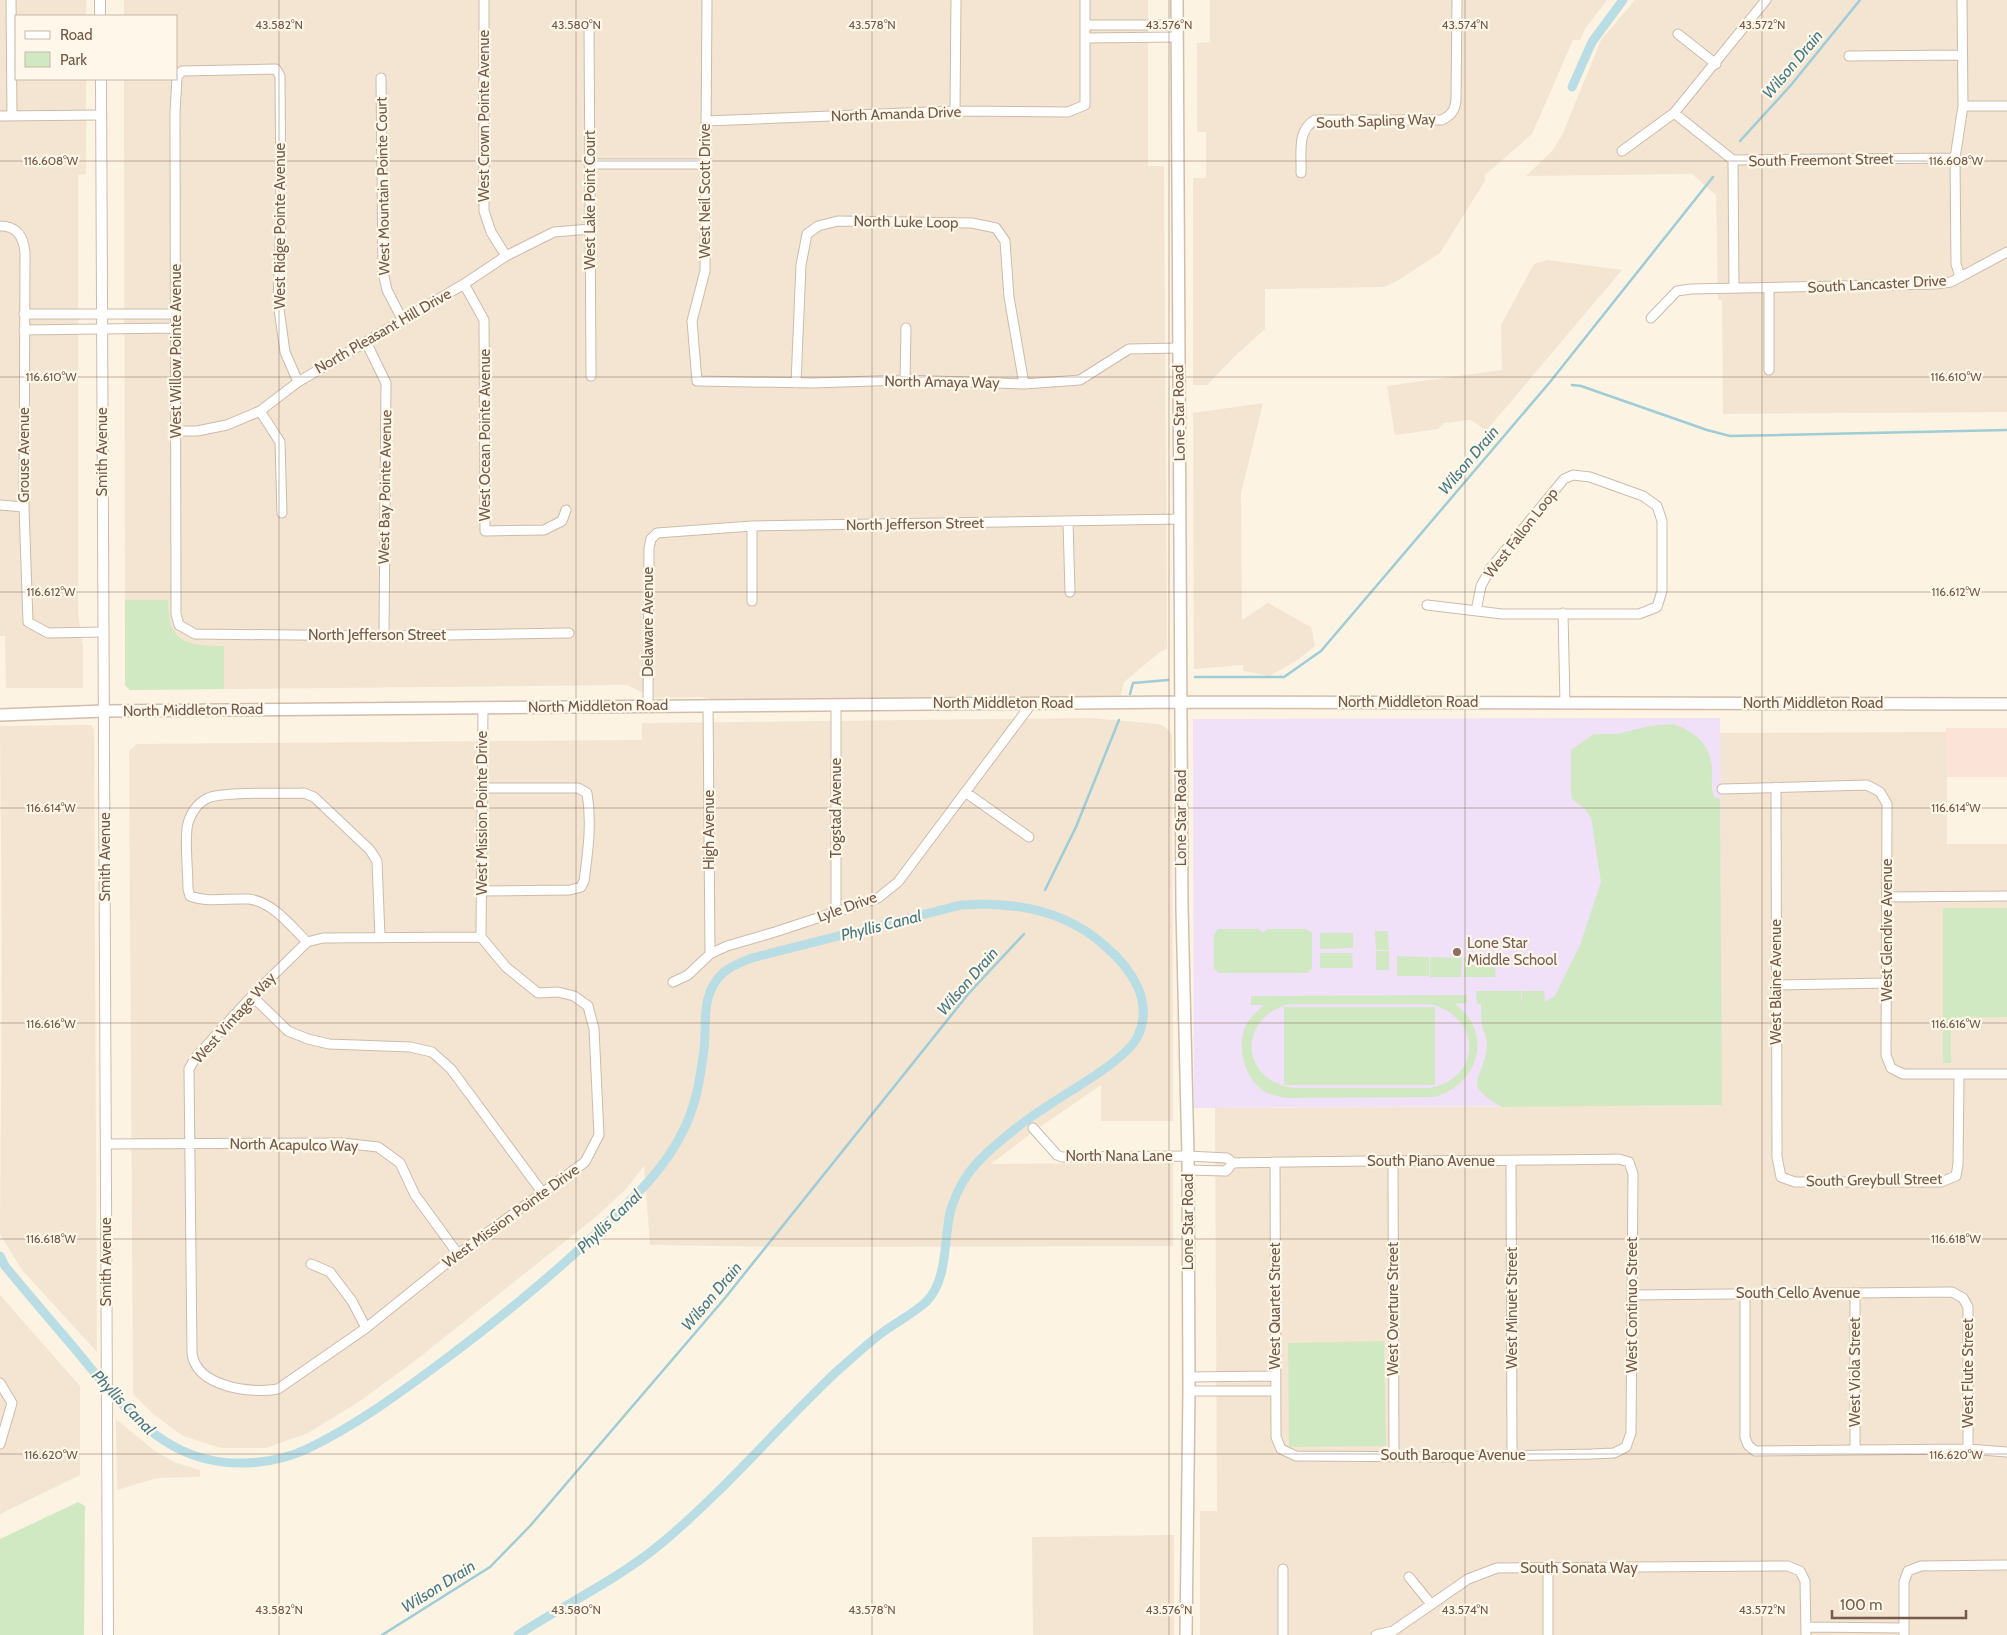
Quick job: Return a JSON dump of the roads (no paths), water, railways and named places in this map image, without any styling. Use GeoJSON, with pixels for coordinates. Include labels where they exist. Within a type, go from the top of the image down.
{"type":"FeatureCollection","features":[{"type":"Feature","properties":{"kind":"main road","name":"Lone Star Road"},"geometry":{"type":"LineString","coordinates":[[1177,0],[1182,908],[1188,1156],[1189,1391],[1186,1635]]}},
{"type":"Feature","properties":{"kind":"main road","name":"North Middleton Road"},"geometry":{"type":"LineString","coordinates":[[0,715],[104,711],[1181,702],[2007,704]]}},
{"type":"Feature","properties":{"kind":"street"},"geometry":{"type":"LineString","coordinates":[[11,0],[12,116]]}},
{"type":"Feature","properties":{"kind":"street"},"geometry":{"type":"LineString","coordinates":[[100,0],[100,15]]}},
{"type":"Feature","properties":{"kind":"street","name":"West Crown Pointe Avenue"},"geometry":{"type":"LineString","coordinates":[[484,0],[484,211],[491,232],[506,256]]}},
{"type":"Feature","properties":{"kind":"street","name":"West Neil Scott Drive"},"geometry":{"type":"LineString","coordinates":[[697,381],[692,321],[705,270],[707,0]]}},
{"type":"Feature","properties":{"kind":"street"},"geometry":{"type":"LineString","coordinates":[[955,111],[956,0]]}},
{"type":"Feature","properties":{"kind":"street"},"geometry":{"type":"LineString","coordinates":[[1085,0],[1086,38],[1177,37]]}},
{"type":"Feature","properties":{"kind":"street","name":"South Sapling Way"},"geometry":{"type":"LineString","coordinates":[[1302,173],[1304,129],[1315,120],[1442,120],[1450,115],[1456,108],[1457,0]]}},
{"type":"Feature","properties":{"kind":"street"},"geometry":{"type":"LineString","coordinates":[[1622,151],[1674,113],[1716,64],[1766,0]]}},
{"type":"Feature","properties":{"kind":"street"},"geometry":{"type":"LineString","coordinates":[[1960,277],[1956,264],[1955,158],[1963,106],[1962,0]]}},
{"type":"Feature","properties":{"kind":"street","name":"West Lake Point Court"},"geometry":{"type":"LineString","coordinates":[[589,23],[591,376]]}},
{"type":"Feature","properties":{"kind":"street"},"geometry":{"type":"LineString","coordinates":[[1086,25],[1176,25]]}},
{"type":"Feature","properties":{"kind":"street"},"geometry":{"type":"LineString","coordinates":[[1678,34],[1716,64]]}},
{"type":"Feature","properties":{"kind":"street","name":"North Amanda Drive"},"geometry":{"type":"LineString","coordinates":[[706,121],[955,111],[1068,112],[1085,105],[1086,38]]}},
{"type":"Feature","properties":{"kind":"street"},"geometry":{"type":"LineString","coordinates":[[1850,56],[1962,55]]}},
{"type":"Feature","properties":{"kind":"street","name":"West Ridge Pointe Avenue"},"geometry":{"type":"LineString","coordinates":[[182,71],[261,68],[276,69],[280,76],[281,216],[278,302],[285,352],[298,382]]}},
{"type":"Feature","properties":{"kind":"street","name":"West Willow Pointe Avenue"},"geometry":{"type":"LineString","coordinates":[[178,76],[182,71]]}},
{"type":"Feature","properties":{"kind":"street","name":"West Mountain Pointe Court"},"geometry":{"type":"LineString","coordinates":[[382,78],[383,272],[387,290],[402,319]]}},
{"type":"Feature","properties":{"kind":"street","name":"Smith Avenue"},"geometry":{"type":"LineString","coordinates":[[101,80],[108,1635]]}},
{"type":"Feature","properties":{"kind":"street","name":"West Willow Pointe Avenue"},"geometry":{"type":"LineString","coordinates":[[177,80],[175,113],[176,614],[179,625],[185,629]]}},
{"type":"Feature","properties":{"kind":"street"},"geometry":{"type":"LineString","coordinates":[[1963,106],[2007,106]]}},
{"type":"Feature","properties":{"kind":"street","name":"South Freemont Street"},"geometry":{"type":"LineString","coordinates":[[1674,113],[1733,160],[1955,158]]}},
{"type":"Feature","properties":{"kind":"street"},"geometry":{"type":"LineString","coordinates":[[0,116],[101,115]]}},
{"type":"Feature","properties":{"kind":"street"},"geometry":{"type":"LineString","coordinates":[[1733,160],[1734,288]]}},
{"type":"Feature","properties":{"kind":"street"},"geometry":{"type":"LineString","coordinates":[[589,164],[706,164]]}},
{"type":"Feature","properties":{"kind":"street","name":"North Luke Loop"},"geometry":{"type":"LineString","coordinates":[[796,383],[801,265],[807,234],[818,226],[838,221],[900,221],[972,223],[996,228],[1005,241],[1009,297],[1024,384]]}},
{"type":"Feature","properties":{"kind":"street","name":"Grouse Avenue"},"geometry":{"type":"LineString","coordinates":[[0,226],[8,226],[18,231],[24,241],[24,508],[28,622],[48,633],[103,632]]}},
{"type":"Feature","properties":{"kind":"street","name":"North Pleasant Hill Drive"},"geometry":{"type":"LineString","coordinates":[[177,431],[197,431],[227,425],[260,411],[298,382],[464,284],[506,256],[554,232],[590,230]]}},
{"type":"Feature","properties":{"kind":"street","name":"South Lancaster Drive"},"geometry":{"type":"LineString","coordinates":[[1651,318],[1677,291],[1936,284],[1951,282],[2007,252]]}},
{"type":"Feature","properties":{"kind":"street","name":"West Ocean Pointe Avenue"},"geometry":{"type":"LineString","coordinates":[[464,284],[484,320],[485,531],[544,530],[562,521],[566,510]]}},
{"type":"Feature","properties":{"kind":"street"},"geometry":{"type":"LineString","coordinates":[[1769,288],[1769,370]]}},
{"type":"Feature","properties":{"kind":"street"},"geometry":{"type":"LineString","coordinates":[[24,314],[176,314]]}},
{"type":"Feature","properties":{"kind":"street"},"geometry":{"type":"LineString","coordinates":[[24,330],[176,328]]}},
{"type":"Feature","properties":{"kind":"street"},"geometry":{"type":"LineString","coordinates":[[905,380],[906,328]]}},
{"type":"Feature","properties":{"kind":"street","name":"West Bay Pointe Avenue"},"geometry":{"type":"LineString","coordinates":[[366,342],[386,383],[384,636]]}},
{"type":"Feature","properties":{"kind":"street","name":"North Amaya Way"},"geometry":{"type":"LineString","coordinates":[[697,381],[796,383],[905,380],[1024,384],[1080,380],[1129,349],[1178,348]]}},
{"type":"Feature","properties":{"kind":"street"},"geometry":{"type":"LineString","coordinates":[[260,411],[280,442],[282,513]]}},
{"type":"Feature","properties":{"kind":"street","name":"West Fallon Loop"},"geometry":{"type":"LineString","coordinates":[[1476,611],[1481,586],[1490,569],[1564,479],[1573,475],[1590,476],[1643,496],[1657,506],[1662,521],[1662,591],[1657,607],[1639,614],[1564,614]]}},
{"type":"Feature","properties":{"kind":"street"},"geometry":{"type":"LineString","coordinates":[[0,505],[24,508]]}},
{"type":"Feature","properties":{"kind":"street","name":"North Jefferson Street"},"geometry":{"type":"LineString","coordinates":[[651,539],[657,533],[752,526],[1180,519]]}},
{"type":"Feature","properties":{"kind":"street"},"geometry":{"type":"LineString","coordinates":[[1068,522],[1070,592]]}},
{"type":"Feature","properties":{"kind":"street"},"geometry":{"type":"LineString","coordinates":[[752,526],[752,600]]}},
{"type":"Feature","properties":{"kind":"street","name":"Delaware Avenue"},"geometry":{"type":"LineString","coordinates":[[648,706],[649,548],[651,539]]}},
{"type":"Feature","properties":{"kind":"street"},"geometry":{"type":"LineString","coordinates":[[1427,605],[1502,614],[1564,614],[1565,703]]}},
{"type":"Feature","properties":{"kind":"street","name":"North Jefferson Street"},"geometry":{"type":"LineString","coordinates":[[185,629],[195,634],[384,636],[569,633]]}},
{"type":"Feature","properties":{"kind":"street","name":"Togstad Avenue"},"geometry":{"type":"LineString","coordinates":[[836,704],[836,912]]}},
{"type":"Feature","properties":{"kind":"street","name":"Lyle Drive"},"geometry":{"type":"LineString","coordinates":[[673,982],[688,975],[710,954],[727,946],[878,898],[898,882],[1032,704]]}},
{"type":"Feature","properties":{"kind":"street","name":"High Avenue"},"geometry":{"type":"LineString","coordinates":[[708,705],[710,954]]}},
{"type":"Feature","properties":{"kind":"street","name":"West Mission Pointe Drive"},"geometry":{"type":"LineString","coordinates":[[197,1370],[207,1377],[246,1390],[263,1392],[278,1389],[366,1328],[458,1254],[585,1162],[599,1135],[594,1028],[588,1006],[574,996],[558,992],[538,993],[506,967],[481,936],[483,708]]}},
{"type":"Feature","properties":{"kind":"street","name":"West Glendive Avenue"},"geometry":{"type":"LineString","coordinates":[[1776,787],[1867,785],[1880,792],[1886,804],[1886,1055],[1891,1068],[1903,1074],[1959,1075]]}},
{"type":"Feature","properties":{"kind":"street"},"geometry":{"type":"LineString","coordinates":[[1722,789],[1776,787]]}},
{"type":"Feature","properties":{"kind":"street","name":"West Blaine Avenue"},"geometry":{"type":"LineString","coordinates":[[1776,787],[1777,1157],[1781,1177]]}},
{"type":"Feature","properties":{"kind":"street"},"geometry":{"type":"LineString","coordinates":[[481,891],[570,890],[581,887],[584,881],[589,843],[590,814],[587,794],[578,788],[482,788]]}},
{"type":"Feature","properties":{"kind":"street"},"geometry":{"type":"LineString","coordinates":[[966,792],[1029,837]]}},
{"type":"Feature","properties":{"kind":"street"},"geometry":{"type":"LineString","coordinates":[[380,937],[377,861],[370,850],[314,797],[304,793],[224,795],[210,797],[200,802],[193,811],[187,827],[188,889],[190,896],[201,900],[249,899],[260,902],[272,908],[307,942],[323,938],[481,936]]}},
{"type":"Feature","properties":{"kind":"street"},"geometry":{"type":"LineString","coordinates":[[1887,897],[2007,896]]}},
{"type":"Feature","properties":{"kind":"street","name":"West Vintage Way"},"geometry":{"type":"LineString","coordinates":[[197,1370],[192,1353],[189,1069],[196,1057],[252,996],[307,942]]}},
{"type":"Feature","properties":{"kind":"street"},"geometry":{"type":"LineString","coordinates":[[1776,985],[1887,984]]}},
{"type":"Feature","properties":{"kind":"street"},"geometry":{"type":"LineString","coordinates":[[252,996],[288,1031],[308,1039],[355,1046],[410,1046],[432,1052],[451,1068],[542,1192]]}},
{"type":"Feature","properties":{"kind":"street"},"geometry":{"type":"LineString","coordinates":[[1959,1075],[2007,1074]]}},
{"type":"Feature","properties":{"kind":"street","name":"South Greybull Street"},"geometry":{"type":"LineString","coordinates":[[1781,1177],[1795,1182],[1941,1182],[1956,1176],[1958,1164],[1959,1075]]}},
{"type":"Feature","properties":{"kind":"street","name":"North Nana Lane"},"geometry":{"type":"LineString","coordinates":[[1033,1128],[1057,1155],[1062,1157],[1188,1156]]}},
{"type":"Feature","properties":{"kind":"street","name":"North Acapulco Way"},"geometry":{"type":"LineString","coordinates":[[106,1144],[342,1143],[378,1147],[400,1163],[415,1195],[458,1254]]}},
{"type":"Feature","properties":{"kind":"street","name":"South Piano Avenue"},"geometry":{"type":"LineString","coordinates":[[1188,1156],[1227,1158],[1233,1163],[1619,1159],[1629,1162]]}},
{"type":"Feature","properties":{"kind":"street","name":"West Minuet Street"},"geometry":{"type":"LineString","coordinates":[[1511,1161],[1512,1456]]}},
{"type":"Feature","properties":{"kind":"street","name":"West Quartet Street"},"geometry":{"type":"LineString","coordinates":[[1275,1162],[1276,1437],[1280,1449]]}},
{"type":"Feature","properties":{"kind":"street","name":"West Overture Street"},"geometry":{"type":"LineString","coordinates":[[1393,1162],[1394,1455]]}},
{"type":"Feature","properties":{"kind":"street","name":"West Continuo Street"},"geometry":{"type":"LineString","coordinates":[[1626,1447],[1631,1433],[1632,1174],[1629,1162]]}},
{"type":"Feature","properties":{"kind":"street","name":"South Piano Avenue"},"geometry":{"type":"LineString","coordinates":[[1188,1170],[1226,1171],[1233,1163]]}},
{"type":"Feature","properties":{"kind":"street"},"geometry":{"type":"LineString","coordinates":[[311,1264],[330,1272],[352,1301],[366,1328]]}},
{"type":"Feature","properties":{"kind":"street","name":"South Cello Avenue"},"geometry":{"type":"LineString","coordinates":[[1632,1295],[1952,1292],[1963,1298]]}},
{"type":"Feature","properties":{"kind":"street","name":"West Viola Street"},"geometry":{"type":"LineString","coordinates":[[1854,1293],[1855,1450]]}},
{"type":"Feature","properties":{"kind":"street"},"geometry":{"type":"LineString","coordinates":[[1745,1294],[1745,1437],[1748,1445],[1756,1451],[1968,1449],[2007,1452]]}},
{"type":"Feature","properties":{"kind":"street","name":"West Flute Street"},"geometry":{"type":"LineString","coordinates":[[1963,1298],[1968,1307],[1968,1449]]}},
{"type":"Feature","properties":{"kind":"street"},"geometry":{"type":"LineString","coordinates":[[1189,1377],[1276,1376]]}},
{"type":"Feature","properties":{"kind":"street"},"geometry":{"type":"LineString","coordinates":[[0,1383],[12,1403],[0,1444]]}},
{"type":"Feature","properties":{"kind":"street"},"geometry":{"type":"LineString","coordinates":[[1189,1391],[1276,1391]]}},
{"type":"Feature","properties":{"kind":"street","name":"South Baroque Avenue"},"geometry":{"type":"LineString","coordinates":[[1280,1449],[1296,1456],[1512,1456],[1614,1453],[1626,1447]]}},
{"type":"Feature","properties":{"kind":"street"},"geometry":{"type":"LineString","coordinates":[[1806,1631],[1904,1632],[1904,1582],[1908,1571],[1921,1566],[2007,1565]]}},
{"type":"Feature","properties":{"kind":"street","name":"South Sonata Way"},"geometry":{"type":"LineString","coordinates":[[1376,1635],[1394,1633],[1431,1604],[1468,1579],[1497,1568],[1788,1566],[1800,1571],[1805,1581],[1806,1631]]}},
{"type":"Feature","properties":{"kind":"street"},"geometry":{"type":"LineString","coordinates":[[1548,1568],[1548,1635]]}},
{"type":"Feature","properties":{"kind":"street"},"geometry":{"type":"LineString","coordinates":[[1283,1569],[1283,1635]]}},
{"type":"Feature","properties":{"kind":"street"},"geometry":{"type":"LineString","coordinates":[[1408,1577],[1431,1604]]}},
{"type":"Feature","properties":{"kind":"waterway"},"geometry":{"type":"LineString","coordinates":[[1572,87],[1592,42],[1623,0]]}},
{"type":"Feature","properties":{"kind":"waterway","name":"Wilson Drain"},"geometry":{"type":"LineString","coordinates":[[1740,141],[1791,85],[1860,0]]}},
{"type":"Feature","properties":{"kind":"waterway","name":"Wilson Drain"},"geometry":{"type":"LineString","coordinates":[[1195,677],[1284,677],[1321,651],[1550,382],[1713,177]]}},
{"type":"Feature","properties":{"kind":"waterway"},"geometry":{"type":"LineString","coordinates":[[1572,385],[1581,386],[1707,430],[1730,436],[2007,430]]}},
{"type":"Feature","properties":{"kind":"waterway","name":"Wilson Drain"},"geometry":{"type":"LineString","coordinates":[[1130,694],[1133,683],[1168,680]]}},
{"type":"Feature","properties":{"kind":"waterway","name":"Wilson Drain"},"geometry":{"type":"LineString","coordinates":[[1045,890],[1076,827],[1119,720]]}},
{"type":"Feature","properties":{"kind":"waterway","name":"Phyllis Canal"},"geometry":{"type":"LineString","coordinates":[[0,1256],[5,1266],[117,1399],[132,1415],[166,1442],[185,1452],[206,1459],[231,1463],[283,1458],[307,1449],[359,1420],[461,1347],[525,1297],[566,1261],[648,1182],[675,1147],[691,1113],[697,1093],[702,1061],[708,999],[716,981],[729,968],[752,958],[961,905],[1000,905],[1038,910],[1073,924],[1105,946],[1123,964],[1137,986],[1143,1010],[1138,1036],[1131,1046],[1109,1066],[1026,1120],[990,1150],[972,1169],[961,1185],[953,1203],[942,1270],[933,1293],[926,1302],[888,1328],[835,1373],[708,1501],[663,1542],[610,1580],[518,1635]]}},
{"type":"Feature","properties":{"kind":"waterway","name":"Wilson Drain"},"geometry":{"type":"LineString","coordinates":[[382,1635],[490,1567],[530,1526],[725,1298],[969,993],[1024,934]]}},
{"type":"Feature","properties":{"kind":"place","name":"Lone Star Middle School"},"geometry":{"type":"Point","coordinates":[1457,952]}}]}
